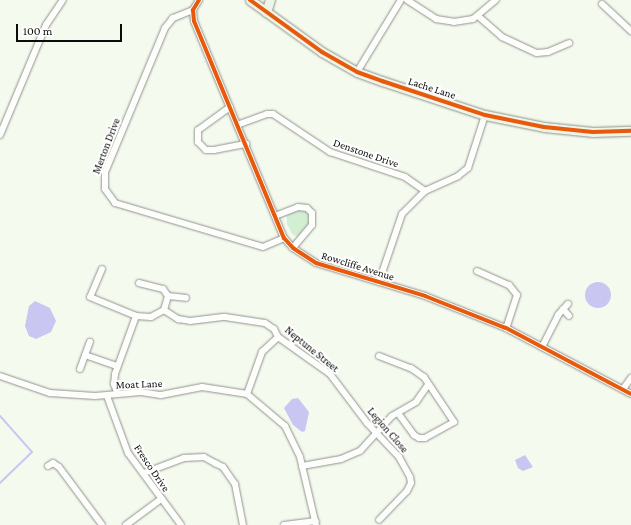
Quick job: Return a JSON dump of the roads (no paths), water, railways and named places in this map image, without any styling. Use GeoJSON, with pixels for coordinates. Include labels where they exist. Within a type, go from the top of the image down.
{"type":"FeatureCollection","features":[{"type":"Feature","properties":{"kind":"street"},"geometry":{"type":"LineString","coordinates":[[0,135],[46,24],[63,0]]}},
{"type":"Feature","properties":{"kind":"street"},"geometry":{"type":"LineString","coordinates":[[193,10],[199,0]]}},
{"type":"Feature","properties":{"kind":"street","name":"Lache Lane"},"geometry":{"type":"LineString","coordinates":[[250,0],[322,52],[357,72],[485,114],[544,127],[593,132],[631,131]]}},
{"type":"Feature","properties":{"kind":"street"},"geometry":{"type":"LineString","coordinates":[[266,12],[270,0]]}},
{"type":"Feature","properties":{"kind":"street"},"geometry":{"type":"LineString","coordinates":[[357,72],[401,0]]}},
{"type":"Feature","properties":{"kind":"street"},"geometry":{"type":"LineString","coordinates":[[407,0],[436,20],[445,22],[464,21],[478,16],[496,0]]}},
{"type":"Feature","properties":{"kind":"street"},"geometry":{"type":"LineString","coordinates":[[602,4],[631,31]]}},
{"type":"Feature","properties":{"kind":"street","name":"Rowcliffe Avenue"},"geometry":{"type":"LineString","coordinates":[[193,10],[194,21],[284,238],[293,248],[316,263],[425,296],[506,328],[631,394]]}},
{"type":"Feature","properties":{"kind":"street","name":"Merton Drive"},"geometry":{"type":"LineString","coordinates":[[193,10],[173,18],[165,28],[105,172],[105,189],[115,203],[263,247],[284,238]]}},
{"type":"Feature","properties":{"kind":"street"},"geometry":{"type":"LineString","coordinates":[[478,16],[502,37],[537,53],[548,52],[569,43]]}},
{"type":"Feature","properties":{"kind":"street"},"geometry":{"type":"LineString","coordinates":[[230,107],[198,130],[198,142],[206,150],[246,144]]}},
{"type":"Feature","properties":{"kind":"street","name":"Denstone Drive"},"geometry":{"type":"LineString","coordinates":[[238,125],[267,114],[273,114],[330,152],[405,177],[425,191]]}},
{"type":"Feature","properties":{"kind":"street"},"geometry":{"type":"LineString","coordinates":[[379,282],[402,214],[425,191],[458,176],[468,168],[485,114]]}},
{"type":"Feature","properties":{"kind":"street"},"geometry":{"type":"LineString","coordinates":[[275,216],[298,207],[307,208],[312,214],[312,225],[293,248]]}},
{"type":"Feature","properties":{"kind":"street"},"geometry":{"type":"LineString","coordinates":[[102,268],[90,297],[136,316],[151,317],[164,310],[168,296]]}},
{"type":"Feature","properties":{"kind":"street"},"geometry":{"type":"LineString","coordinates":[[477,271],[509,285],[517,295],[506,328]]}},
{"type":"Feature","properties":{"kind":"street"},"geometry":{"type":"LineString","coordinates":[[139,283],[163,289],[168,296],[186,298]]}},
{"type":"Feature","properties":{"kind":"street"},"geometry":{"type":"LineString","coordinates":[[542,347],[568,304]]}},
{"type":"Feature","properties":{"kind":"street","name":"Neptune Street"},"geometry":{"type":"LineString","coordinates":[[164,310],[178,319],[190,321],[225,317],[253,320],[274,329],[278,337],[330,374],[345,392]]}},
{"type":"Feature","properties":{"kind":"street"},"geometry":{"type":"LineString","coordinates":[[563,310],[569,316]]}},
{"type":"Feature","properties":{"kind":"street"},"geometry":{"type":"LineString","coordinates":[[117,392],[114,384],[117,366],[136,316]]}},
{"type":"Feature","properties":{"kind":"street"},"geometry":{"type":"LineString","coordinates":[[278,337],[262,352],[247,394],[285,426],[302,466],[316,523],[284,525]]}},
{"type":"Feature","properties":{"kind":"street"},"geometry":{"type":"LineString","coordinates":[[80,369],[90,342]]}},
{"type":"Feature","properties":{"kind":"street"},"geometry":{"type":"LineString","coordinates":[[85,355],[117,366]]}},
{"type":"Feature","properties":{"kind":"street"},"geometry":{"type":"LineString","coordinates":[[379,356],[412,368],[424,377],[454,422],[426,438],[419,438],[414,435],[398,413]]}},
{"type":"Feature","properties":{"kind":"street","name":"Moat Lane"},"geometry":{"type":"LineString","coordinates":[[0,376],[50,393],[107,396],[117,392],[161,395],[202,387],[247,394]]}},
{"type":"Feature","properties":{"kind":"street"},"geometry":{"type":"LineString","coordinates":[[623,390],[631,378]]}},
{"type":"Feature","properties":{"kind":"street"},"geometry":{"type":"LineString","coordinates":[[302,466],[351,456],[367,445],[376,433],[398,413],[416,402],[428,385]]}},
{"type":"Feature","properties":{"kind":"street","name":"Legion Close"},"geometry":{"type":"LineString","coordinates":[[345,392],[376,433],[386,440],[402,462],[411,483],[405,494],[379,520]]}},
{"type":"Feature","properties":{"kind":"street","name":"Fresco Drive"},"geometry":{"type":"LineString","coordinates":[[107,396],[128,452],[181,525]]}},
{"type":"Feature","properties":{"kind":"street"},"geometry":{"type":"LineString","coordinates":[[144,473],[184,458],[204,457],[215,462],[223,467],[235,484],[243,525]]}},
{"type":"Feature","properties":{"kind":"street"},"geometry":{"type":"LineString","coordinates":[[48,466],[53,463],[59,467],[102,525]]}},
{"type":"Feature","properties":{"kind":"street"},"geometry":{"type":"LineString","coordinates":[[126,525],[162,499]]}},
{"type":"Feature","properties":{"kind":"water"},"geometry":{"type":"Polygon","coordinates":[[[598,282],[608,285],[611,295],[608,305],[598,308],[588,305],[585,295],[588,285],[598,282]]]}},
{"type":"Feature","properties":{"kind":"water"},"geometry":{"type":"Polygon","coordinates":[[[35,301],[50,308],[56,321],[51,332],[36,339],[29,336],[25,326],[29,306],[35,301]]]}},
{"type":"Feature","properties":{"kind":"water"},"geometry":{"type":"Polygon","coordinates":[[[298,398],[309,412],[305,431],[302,432],[293,425],[284,408],[292,399],[298,398]]]}},
{"type":"Feature","properties":{"kind":"water"},"geometry":{"type":"Polygon","coordinates":[[[525,455],[533,467],[523,471],[518,468],[515,460],[525,455]]]}},
{"type":"Feature","properties":{"kind":"waterway"},"geometry":{"type":"LineString","coordinates":[[0,416],[32,452],[0,483]]}}]}
